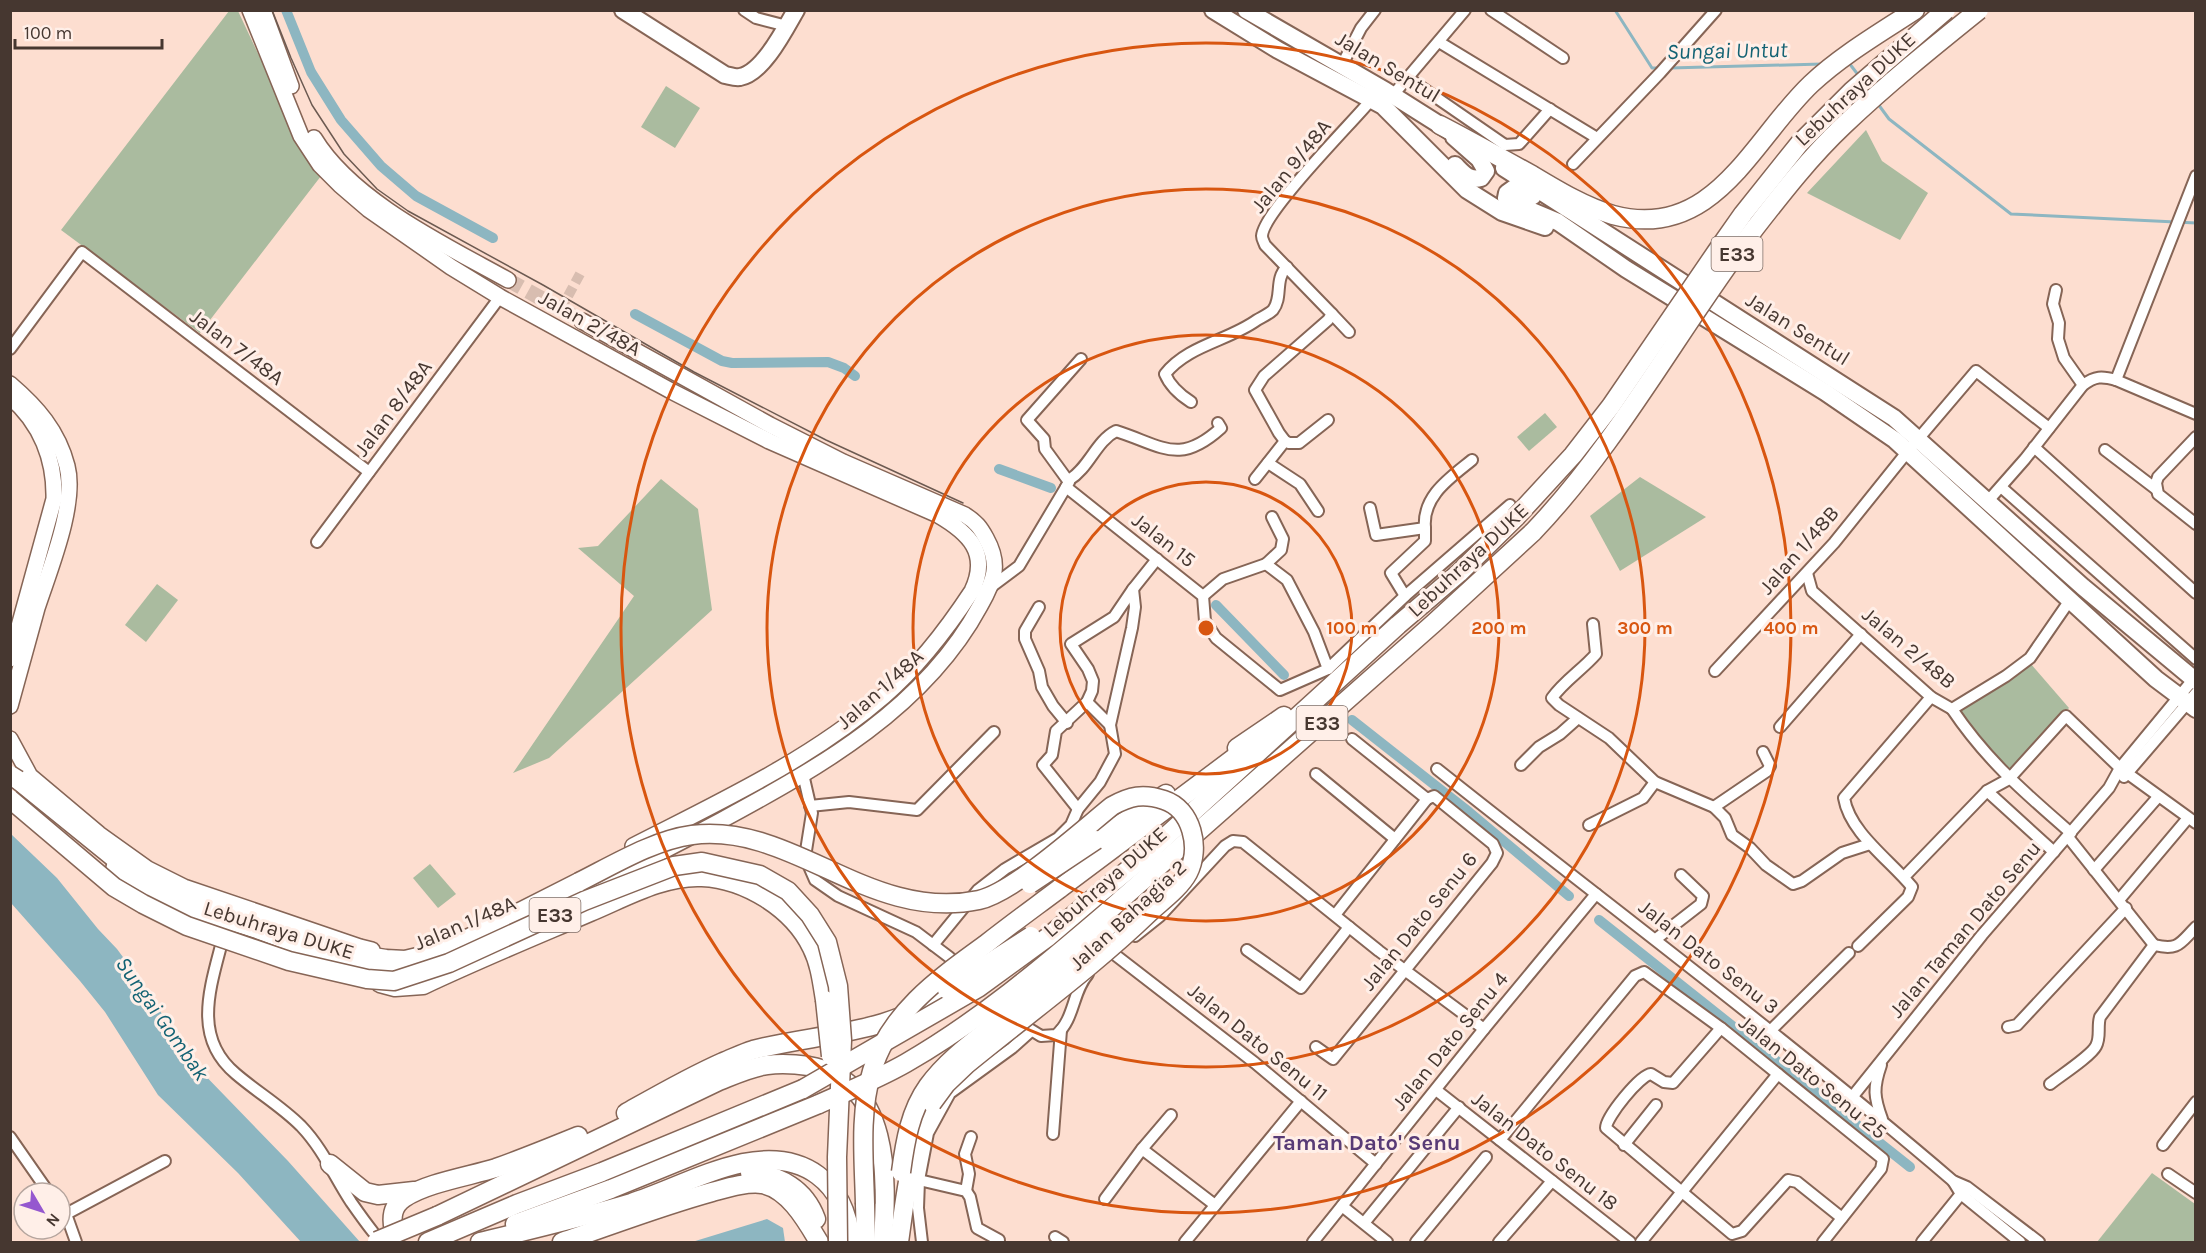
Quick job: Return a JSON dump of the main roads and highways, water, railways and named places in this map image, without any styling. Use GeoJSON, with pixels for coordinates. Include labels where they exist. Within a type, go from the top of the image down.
{"type":"FeatureCollection","features":[{"type":"Feature","properties":{"kind":"highway"},"geometry":{"type":"LineString","coordinates":[[1440,125],[1597,209],[1630,218],[1660,218],[1676,215],[1700,204],[1719,189],[1811,84],[1856,48],[1915,10]]}},
{"type":"Feature","properties":{"kind":"highway","name":"Lebuhraya DUKE"},"geometry":{"type":"LineString","coordinates":[[430,1242],[517,1204],[603,1172],[803,1089],[978,988],[1014,964],[1173,829],[1335,672],[1459,573],[1513,511],[1573,455],[1605,415],[1717,250],[1799,144],[1852,91],[1946,10]]}},
{"type":"Feature","properties":{"kind":"highway","name":"Lebuhraya DUKE"},"geometry":{"type":"LineString","coordinates":[[472,1242],[535,1216],[611,1189],[871,1081],[954,1032],[1112,915],[1208,822],[1434,623],[1533,532],[1595,459],[1754,230],[1818,151],[1885,87],[1979,10]]}},
{"type":"Feature","properties":{"kind":"highway"},"geometry":{"type":"LineString","coordinates":[[579,882],[655,854],[687,846],[718,845],[743,849],[785,863],[867,898],[930,915],[977,910],[1002,902],[1199,774],[1335,672]]}},
{"type":"Feature","properties":{"kind":"highway"},"geometry":{"type":"LineString","coordinates":[[866,1242],[863,1119],[871,1074],[883,1043],[903,1013],[938,980],[1059,889],[1335,672]]}},
{"type":"Feature","properties":{"kind":"highway","name":"Lebuhraya DUKE"},"geometry":{"type":"LineString","coordinates":[[10,775],[44,799],[123,865],[166,891],[348,953],[405,960],[426,956],[471,937],[579,882]]}},
{"type":"Feature","properties":{"kind":"highway"},"geometry":{"type":"LineString","coordinates":[[579,882],[643,849],[690,835],[722,834],[746,837],[789,852],[873,890],[910,901],[937,904],[980,900],[1003,890],[1112,806],[1124,800],[1150,795],[1170,802],[1186,818],[1195,840],[1195,853],[1188,873],[1174,890],[1128,934],[967,1064],[946,1084],[932,1103],[911,1158],[899,1242]]}},
{"type":"Feature","properties":{"kind":"highway","name":"Lebuhraya DUKE"},"geometry":{"type":"LineString","coordinates":[[10,799],[114,886],[143,904],[187,926],[289,961],[367,979],[394,981],[449,963],[594,897],[674,866],[702,862],[760,875],[788,891],[810,915],[827,942],[838,986],[842,1040],[837,1157],[838,1242]]}},
{"type":"Feature","properties":{"kind":"highway"},"geometry":{"type":"LineString","coordinates":[[333,959],[382,984],[410,988],[423,985],[571,920],[671,880],[702,877],[734,883],[759,893],[782,910],[801,930],[812,947],[821,973],[825,1000],[830,1048],[833,1131],[837,1157]]}},
{"type":"Feature","properties":{"kind":"highway"},"geometry":{"type":"LineString","coordinates":[[505,1183],[523,1170],[691,1076],[751,1050],[819,1038],[912,1013],[1091,897]]}},
{"type":"Feature","properties":{"kind":"highway"},"geometry":{"type":"LineString","coordinates":[[899,1242],[900,1173],[911,1118],[927,1087],[978,1037],[1078,954],[1112,915]]}},
{"type":"Feature","properties":{"kind":"highway"},"geometry":{"type":"LineString","coordinates":[[374,1239],[437,1216],[719,1081],[766,1065],[791,1064],[820,1068],[843,1079],[856,1092],[874,1119],[881,1141],[884,1166],[883,1242]]}},
{"type":"Feature","properties":{"kind":"highway"},"geometry":{"type":"LineString","coordinates":[[394,1231],[392,1220],[394,1209],[403,1198],[496,1168],[600,1128]]}},
{"type":"Feature","properties":{"kind":"highway"},"geometry":{"type":"LineString","coordinates":[[480,1242],[631,1203],[712,1173],[762,1161],[796,1164],[808,1169],[829,1185],[838,1195],[851,1242]]}},
{"type":"Feature","properties":{"kind":"highway"},"geometry":{"type":"LineString","coordinates":[[330,1164],[365,1192],[378,1195],[419,1191]]}},
{"type":"Feature","properties":{"kind":"highway"},"geometry":{"type":"LineString","coordinates":[[712,1173],[740,1172],[773,1176],[785,1180],[794,1187],[813,1211],[820,1230],[820,1242]]}},
{"type":"Feature","properties":{"kind":"highway"},"geometry":{"type":"LineString","coordinates":[[562,1242],[691,1198],[735,1186],[762,1184],[780,1193],[793,1205],[820,1242]]}},
{"type":"Feature","properties":{"kind":"main road","name":"Jalan 2/48A"},"geometry":{"type":"LineString","coordinates":[[250,10],[301,136],[320,165],[368,209],[451,267],[500,297],[672,392],[759,436],[958,526],[975,547],[983,585]]}},
{"type":"Feature","properties":{"kind":"main road"},"geometry":{"type":"LineString","coordinates":[[263,10],[305,122],[328,157],[348,178],[376,201],[439,242],[508,280]]}},
{"type":"Feature","properties":{"kind":"main road"},"geometry":{"type":"LineString","coordinates":[[623,10],[725,75],[740,77],[753,71],[764,59],[796,10]]}},
{"type":"Feature","properties":{"kind":"main road","name":"Jalan Sentul"},"geometry":{"type":"LineString","coordinates":[[1213,10],[1278,50],[1440,125],[1894,418],[1913,445],[2070,600],[2156,679],[2192,691]]}},
{"type":"Feature","properties":{"kind":"main road","name":"Jalan Sentul"},"geometry":{"type":"LineString","coordinates":[[1246,10],[1342,65],[1382,100],[1467,190],[1502,212],[1550,229],[1631,273],[1825,392],[1895,440],[1913,445],[1988,501],[2192,691]]}},
{"type":"Feature","properties":{"kind":"main road"},"geometry":{"type":"LineString","coordinates":[[1382,100],[1469,178],[1481,178],[1486,171],[1485,166],[1440,125]]}},
{"type":"Feature","properties":{"kind":"main road"},"geometry":{"type":"LineString","coordinates":[[1631,273],[1557,222],[1509,201],[1506,198],[1507,193],[1514,188],[1520,189],[1646,260]]}},
{"type":"Feature","properties":{"kind":"main road","name":"Jalan 2/48A"},"geometry":{"type":"LineString","coordinates":[[582,321],[843,462],[965,515],[978,524],[994,555],[995,565],[983,585]]}},
{"type":"Feature","properties":{"kind":"main road"},"geometry":{"type":"LineString","coordinates":[[10,384],[34,404],[52,428],[67,467],[68,499],[63,526],[10,706]]}},
{"type":"Feature","properties":{"kind":"main road"},"geometry":{"type":"LineString","coordinates":[[10,397],[30,417],[43,440],[53,465],[55,482],[54,499],[10,658]]}},
{"type":"Feature","properties":{"kind":"main road","name":"Jalan 1/48A"},"geometry":{"type":"LineString","coordinates":[[10,739],[30,776],[99,834],[166,879],[226,902],[360,947],[384,952],[411,951],[448,942],[784,767],[844,728],[885,695],[931,649],[983,585]]}},
{"type":"Feature","properties":{"kind":"main road","name":"Jalan 1/48A"},"geometry":{"type":"LineString","coordinates":[[10,766],[19,785],[89,848],[136,884],[193,911],[228,921],[333,959],[387,969],[406,969],[426,965],[474,946],[605,881],[803,774],[854,742],[896,708],[941,662],[970,624],[983,585]]}},
{"type":"Feature","properties":{"kind":"water","name":"Sungai Gombak"},"geometry":{"type":"Polygon","coordinates":[[[11,834],[57,878],[117,949],[195,1065],[288,1161],[360,1242],[301,1242],[238,1173],[158,1095],[105,1012],[11,903],[11,834]]]}},
{"type":"Feature","properties":{"kind":"water"},"geometry":{"type":"Polygon","coordinates":[[[767,1219],[783,1228],[785,1242],[692,1242],[767,1219]]]}},
{"type":"Feature","properties":{"kind":"waterway"},"geometry":{"type":"LineString","coordinates":[[286,10],[311,72],[341,120],[381,166],[416,196],[493,238]]}},
{"type":"Feature","properties":{"kind":"waterway","name":"Sungai Untut"},"geometry":{"type":"LineString","coordinates":[[1615,10],[1652,68],[1660,68]]}},
{"type":"Feature","properties":{"kind":"waterway"},"geometry":{"type":"LineString","coordinates":[[1849,63],[1859,76]]}},
{"type":"Feature","properties":{"kind":"waterway","name":"Sungai Untut"},"geometry":{"type":"LineString","coordinates":[[1670,68],[1822,64]]}},
{"type":"Feature","properties":{"kind":"waterway"},"geometry":{"type":"LineString","coordinates":[[1878,104],[1889,119],[2011,214],[2196,223]]}},
{"type":"Feature","properties":{"kind":"waterway"},"geometry":{"type":"LineString","coordinates":[[635,314],[722,361],[732,363],[828,362],[844,368],[855,376]]}},
{"type":"Feature","properties":{"kind":"waterway"},"geometry":{"type":"LineString","coordinates":[[999,469],[1051,488]]}},
{"type":"Feature","properties":{"kind":"waterway"},"geometry":{"type":"LineString","coordinates":[[1216,605],[1284,675]]}},
{"type":"Feature","properties":{"kind":"waterway"},"geometry":{"type":"LineString","coordinates":[[1352,720],[1469,812],[1569,896]]}},
{"type":"Feature","properties":{"kind":"waterway"},"geometry":{"type":"LineString","coordinates":[[1599,920],[1910,1167]]}},
{"type":"Feature","properties":{"kind":"tunnel"},"geometry":{"type":"LineString","coordinates":[[561,309],[581,272]]}},
{"type":"Feature","properties":{"kind":"tunnel"},"geometry":{"type":"LineString","coordinates":[[508,280],[582,321]]}},
{"type":"Feature","properties":{"kind":"tram line"},"geometry":{"type":"LineString","coordinates":[[272,10],[312,105],[344,154],[377,189],[408,211],[694,372],[826,440],[963,503]]}},
{"type":"Feature","properties":{"kind":"district","name":"Taman Dato' Senu"},"geometry":{"type":"Point","coordinates":[1367,1142]}}]}
